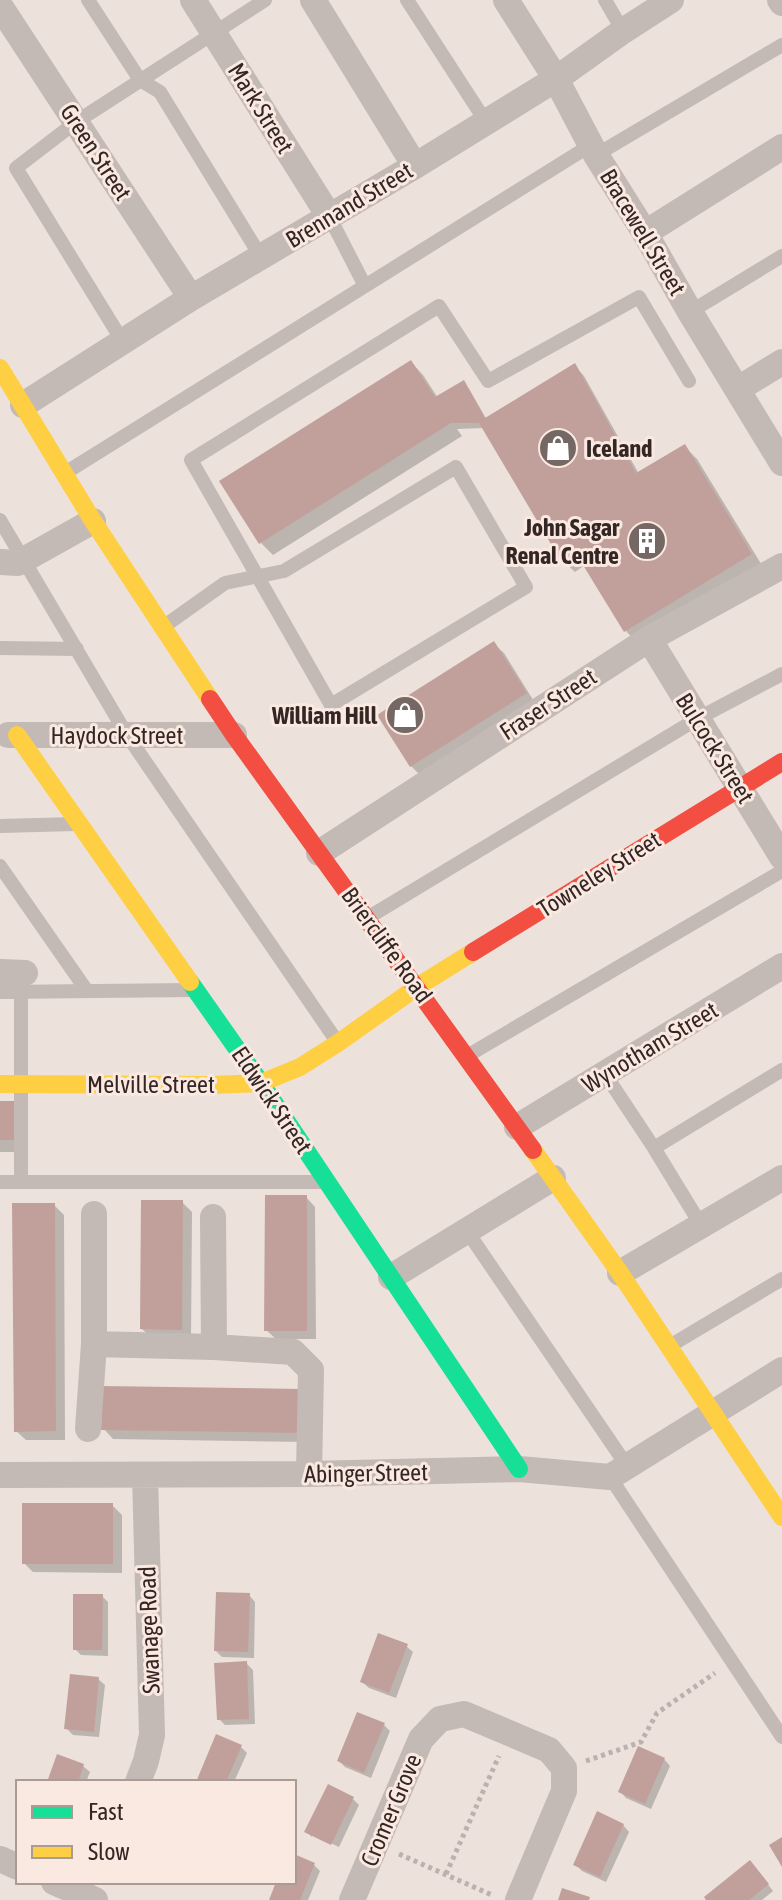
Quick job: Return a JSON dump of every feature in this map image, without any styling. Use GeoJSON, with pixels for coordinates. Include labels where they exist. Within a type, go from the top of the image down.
{"type":"FeatureCollection","features":[{"type":"Feature","properties":{"kind":"street"},"geometry":{"type":"LineString","coordinates":[[0,6],[10,0]]}},
{"type":"Feature","properties":{"kind":"street","name":"Mark Street"},"geometry":{"type":"LineString","coordinates":[[193,0],[329,216]]}},
{"type":"Feature","properties":{"kind":"street"},"geometry":{"type":"LineString","coordinates":[[313,0],[415,166]]}},
{"type":"Feature","properties":{"kind":"street","name":"Bracewell Street"},"geometry":{"type":"LineString","coordinates":[[506,0],[556,79],[594,150],[782,463]]}},
{"type":"Feature","properties":{"kind":"street","name":"Brennand Street"},"geometry":{"type":"LineString","coordinates":[[23,405],[191,298],[556,79],[671,0]]}},
{"type":"Feature","properties":{"kind":"street","name":"Green Street"},"geometry":{"type":"LineString","coordinates":[[0,6],[191,298]]}},
{"type":"Feature","properties":{"kind":"street"},"geometry":{"type":"LineString","coordinates":[[645,233],[782,147]]}},
{"type":"Feature","properties":{"kind":"street"},"geometry":{"type":"LineString","coordinates":[[738,389],[782,362]]}},
{"type":"Feature","properties":{"kind":"street","name":"Briercliffe Road"},"geometry":{"type":"LineString","coordinates":[[2,376],[234,735],[467,1056],[620,1273],[713,1412],[776,1495],[782,1517]]}},
{"type":"Feature","properties":{"kind":"street"},"geometry":{"type":"LineString","coordinates":[[12,561],[93,521]]}},
{"type":"Feature","properties":{"kind":"street","name":"Fraser Street"},"geometry":{"type":"LineString","coordinates":[[319,853],[649,639],[782,566]]}},
{"type":"Feature","properties":{"kind":"street","name":"Bulcock Street"},"geometry":{"type":"LineString","coordinates":[[649,639],[782,857]]}},
{"type":"Feature","properties":{"kind":"street","name":"Haydock Street"},"geometry":{"type":"LineString","coordinates":[[8,735],[234,735]]}},
{"type":"Feature","properties":{"kind":"street","name":"Eldwick Street"},"geometry":{"type":"LineString","coordinates":[[8,735],[80,824],[261,1083],[519,1469]]}},
{"type":"Feature","properties":{"kind":"street","name":"Towneley Street"},"geometry":{"type":"LineString","coordinates":[[417,987],[782,762]]}},
{"type":"Feature","properties":{"kind":"street","name":"Wynotham Street"},"geometry":{"type":"LineString","coordinates":[[517,1127],[782,966]]}},
{"type":"Feature","properties":{"kind":"street","name":"Melville Street"},"geometry":{"type":"LineString","coordinates":[[0,1084],[261,1083],[300,1067],[417,987]]}},
{"type":"Feature","properties":{"kind":"street"},"geometry":{"type":"LineString","coordinates":[[391,1277],[553,1178]]}},
{"type":"Feature","properties":{"kind":"street"},"geometry":{"type":"LineString","coordinates":[[620,1273],[782,1178]]}},
{"type":"Feature","properties":{"kind":"street"},"geometry":{"type":"LineString","coordinates":[[88,1429],[94,1344],[94,1214]]}},
{"type":"Feature","properties":{"kind":"street"},"geometry":{"type":"LineString","coordinates":[[213,1217],[214,1347]]}},
{"type":"Feature","properties":{"kind":"street"},"geometry":{"type":"LineString","coordinates":[[94,1344],[293,1352],[311,1370],[309,1474]]}},
{"type":"Feature","properties":{"kind":"street"},"geometry":{"type":"LineString","coordinates":[[618,1471],[782,1370]]}},
{"type":"Feature","properties":{"kind":"street","name":"Abinger Street"},"geometry":{"type":"LineString","coordinates":[[0,1475],[309,1474],[519,1469],[618,1471]]}},
{"type":"Feature","properties":{"kind":"street","name":"Swanage Road"},"geometry":{"type":"LineString","coordinates":[[139,1780],[152,1735],[145,1475]]}},
{"type":"Feature","properties":{"kind":"street","name":"Cromer Grove"},"geometry":{"type":"LineString","coordinates":[[352,1900],[421,1739],[440,1719],[464,1714],[549,1750],[564,1768]]}},
{"type":"Feature","properties":{"kind":"street"},"geometry":{"type":"LineString","coordinates":[[518,1900],[564,1791],[564,1768]]}},
{"type":"Feature","properties":{"kind":"street"},"geometry":{"type":"LineString","coordinates":[[61,1884],[95,1894]]}},
{"type":"Feature","properties":{"kind":"lane"},"geometry":{"type":"LineString","coordinates":[[88,0],[140,80],[160,92],[261,257]]}},
{"type":"Feature","properties":{"kind":"lane"},"geometry":{"type":"LineString","coordinates":[[123,342],[16,168],[76,122],[265,0]]}},
{"type":"Feature","properties":{"kind":"lane"},"geometry":{"type":"LineString","coordinates":[[407,0],[486,122]]}},
{"type":"Feature","properties":{"kind":"lane"},"geometry":{"type":"LineString","coordinates":[[605,0],[623,31]]}},
{"type":"Feature","properties":{"kind":"lane"},"geometry":{"type":"LineString","coordinates":[[64,474],[365,286],[594,150],[782,45]]}},
{"type":"Feature","properties":{"kind":"lane"},"geometry":{"type":"LineString","coordinates":[[329,216],[365,286]]}},
{"type":"Feature","properties":{"kind":"lane"},"geometry":{"type":"LineString","coordinates":[[690,312],[782,256]]}},
{"type":"Feature","properties":{"kind":"lane"},"geometry":{"type":"LineString","coordinates":[[163,628],[225,583],[258,577],[284,571],[456,467],[526,587],[331,705],[258,577],[191,460],[439,306],[488,381],[639,297],[689,381]]}},
{"type":"Feature","properties":{"kind":"lane"},"geometry":{"type":"LineString","coordinates":[[0,520],[12,561],[77,649],[127,735],[338,1043]]}},
{"type":"Feature","properties":{"kind":"lane"},"geometry":{"type":"LineString","coordinates":[[0,648],[77,649]]}},
{"type":"Feature","properties":{"kind":"lane"},"geometry":{"type":"LineString","coordinates":[[367,918],[697,719],[782,674]]}},
{"type":"Feature","properties":{"kind":"lane"},"geometry":{"type":"LineString","coordinates":[[0,826],[80,824]]}},
{"type":"Feature","properties":{"kind":"lane"},"geometry":{"type":"LineString","coordinates":[[0,866],[87,991]]}},
{"type":"Feature","properties":{"kind":"lane"},"geometry":{"type":"LineString","coordinates":[[467,1056],[782,871]]}},
{"type":"Feature","properties":{"kind":"lane"},"geometry":{"type":"LineString","coordinates":[[15,979],[87,991],[195,990]]}},
{"type":"Feature","properties":{"kind":"lane"},"geometry":{"type":"LineString","coordinates":[[0,992],[15,979]]}},
{"type":"Feature","properties":{"kind":"lane"},"geometry":{"type":"LineString","coordinates":[[15,979],[22,1084],[21,1182]]}},
{"type":"Feature","properties":{"kind":"lane"},"geometry":{"type":"LineString","coordinates":[[654,1148],[782,1070]]}},
{"type":"Feature","properties":{"kind":"lane"},"geometry":{"type":"LineString","coordinates":[[605,1074],[701,1225]]}},
{"type":"Feature","properties":{"kind":"lane"},"geometry":{"type":"LineString","coordinates":[[0,1182],[328,1182]]}},
{"type":"Feature","properties":{"kind":"lane"},"geometry":{"type":"LineString","coordinates":[[467,1231],[782,1737]]}},
{"type":"Feature","properties":{"kind":"lane"},"geometry":{"type":"LineString","coordinates":[[668,1347],[782,1279]]}},
{"type":"Feature","properties":{"kind":"path"},"geometry":{"type":"LineString","coordinates":[[564,1768],[641,1742],[657,1713],[733,1661]]}},
{"type":"Feature","properties":{"kind":"path"},"geometry":{"type":"LineString","coordinates":[[446,1874],[510,1733]]}},
{"type":"Feature","properties":{"kind":"path"},"geometry":{"type":"LineString","coordinates":[[376,1843],[504,1900]]}},
{"type":"Feature","properties":{"kind":"building"},"geometry":{"type":"Polygon","coordinates":[[[411,360],[435,397],[464,380],[485,418],[575,363],[636,473],[685,444],[752,554],[624,632],[575,552],[561,561],[479,423],[451,423],[259,544],[219,481],[411,360]]]}},
{"type":"Feature","properties":{"kind":"building"},"geometry":{"type":"Polygon","coordinates":[[[494,641],[527,693],[410,767],[377,715],[494,641]]]}},
{"type":"Feature","properties":{"kind":"building"},"geometry":{"type":"Polygon","coordinates":[[[0,1101],[14,1101],[14,1140],[0,1140],[0,1101]]]}},
{"type":"Feature","properties":{"kind":"building"},"geometry":{"type":"Polygon","coordinates":[[[265,1195],[307,1195],[307,1331],[264,1331],[265,1195]]]}},
{"type":"Feature","properties":{"kind":"building"},"geometry":{"type":"Polygon","coordinates":[[[141,1200],[183,1200],[182,1330],[140,1329],[141,1200]]]}},
{"type":"Feature","properties":{"kind":"building"},"geometry":{"type":"Polygon","coordinates":[[[12,1203],[55,1203],[56,1431],[14,1432],[12,1203]]]}},
{"type":"Feature","properties":{"kind":"building"},"geometry":{"type":"Polygon","coordinates":[[[102,1386],[302,1389],[301,1433],[101,1430],[102,1386]]]}},
{"type":"Feature","properties":{"kind":"building"},"geometry":{"type":"Polygon","coordinates":[[[22,1503],[113,1503],[113,1564],[22,1564],[22,1503]]]}},
{"type":"Feature","properties":{"kind":"building"},"geometry":{"type":"Polygon","coordinates":[[[216,1592],[250,1593],[248,1652],[214,1651],[216,1592]]]}},
{"type":"Feature","properties":{"kind":"building"},"geometry":{"type":"Polygon","coordinates":[[[73,1594],[103,1594],[102,1650],[73,1650],[73,1594]]]}},
{"type":"Feature","properties":{"kind":"building"},"geometry":{"type":"Polygon","coordinates":[[[378,1633],[408,1644],[389,1693],[360,1682],[378,1633]]]}},
{"type":"Feature","properties":{"kind":"building"},"geometry":{"type":"Polygon","coordinates":[[[247,1661],[249,1719],[217,1720],[214,1663],[247,1661]]]}},
{"type":"Feature","properties":{"kind":"building"},"geometry":{"type":"Polygon","coordinates":[[[70,1674],[99,1677],[94,1732],[64,1729],[70,1674]]]}},
{"type":"Feature","properties":{"kind":"building"},"geometry":{"type":"Polygon","coordinates":[[[357,1712],[385,1723],[364,1773],[337,1761],[357,1712]]]}},
{"type":"Feature","properties":{"kind":"building"},"geometry":{"type":"Polygon","coordinates":[[[216,1734],[242,1745],[227,1780],[197,1780],[216,1734]]]}},
{"type":"Feature","properties":{"kind":"building"},"geometry":{"type":"Polygon","coordinates":[[[638,1746],[665,1758],[645,1804],[618,1792],[638,1746]]]}},
{"type":"Feature","properties":{"kind":"building"},"geometry":{"type":"Polygon","coordinates":[[[57,1754],[84,1764],[79,1780],[48,1780],[57,1754]]]}},
{"type":"Feature","properties":{"kind":"building"},"geometry":{"type":"Polygon","coordinates":[[[328,1784],[354,1797],[331,1845],[304,1832],[328,1784]]]}},
{"type":"Feature","properties":{"kind":"building"},"geometry":{"type":"Polygon","coordinates":[[[597,1811],[624,1824],[600,1877],[573,1865],[597,1811]]]}},
{"type":"Feature","properties":{"kind":"building"},"geometry":{"type":"Polygon","coordinates":[[[782,1837],[782,1867],[769,1845],[782,1837]]]}},
{"type":"Feature","properties":{"kind":"building"},"geometry":{"type":"Polygon","coordinates":[[[296,1855],[315,1863],[300,1900],[269,1900],[275,1884],[296,1884],[296,1855]]]}},
{"type":"Feature","properties":{"kind":"building"},"geometry":{"type":"Polygon","coordinates":[[[750,1860],[769,1884],[749,1900],[706,1900],[704,1897],[750,1860]]]}},
{"type":"Feature","properties":{"kind":"building"},"geometry":{"type":"Polygon","coordinates":[[[562,1888],[590,1897],[589,1900],[558,1900],[562,1888]]]}},
{"type":"Feature","properties":{"kind":"traffic: fast"},"geometry":{"type":"LineString","coordinates":[[190,982],[519,1469]]}},
{"type":"Feature","properties":{"kind":"traffic: slow"},"geometry":{"type":"LineString","coordinates":[[0,368],[93,521],[210,699]]}},
{"type":"Feature","properties":{"kind":"traffic: slow"},"geometry":{"type":"LineString","coordinates":[[17,735],[190,982]]}},
{"type":"Feature","properties":{"kind":"traffic: slow"},"geometry":{"type":"LineString","coordinates":[[0,1084],[261,1083],[300,1067],[473,952]]}},
{"type":"Feature","properties":{"kind":"traffic: slow"},"geometry":{"type":"LineString","coordinates":[[533,1150],[620,1273],[782,1517]]}},
{"type":"Feature","properties":{"kind":"traffic: jam"},"geometry":{"type":"LineString","coordinates":[[210,699],[533,1150]]}},
{"type":"Feature","properties":{"kind":"traffic: jam"},"geometry":{"type":"LineString","coordinates":[[473,952],[782,762]]}},
{"type":"Feature","properties":{"kind":"place","name":"Iceland"},"geometry":{"type":"Point","coordinates":[558,448]}},
{"type":"Feature","properties":{"kind":"place","name":"John Sagar Renal Centre"},"geometry":{"type":"Point","coordinates":[647,541]}},
{"type":"Feature","properties":{"kind":"place","name":"William Hill"},"geometry":{"type":"Point","coordinates":[405,715]}}]}
